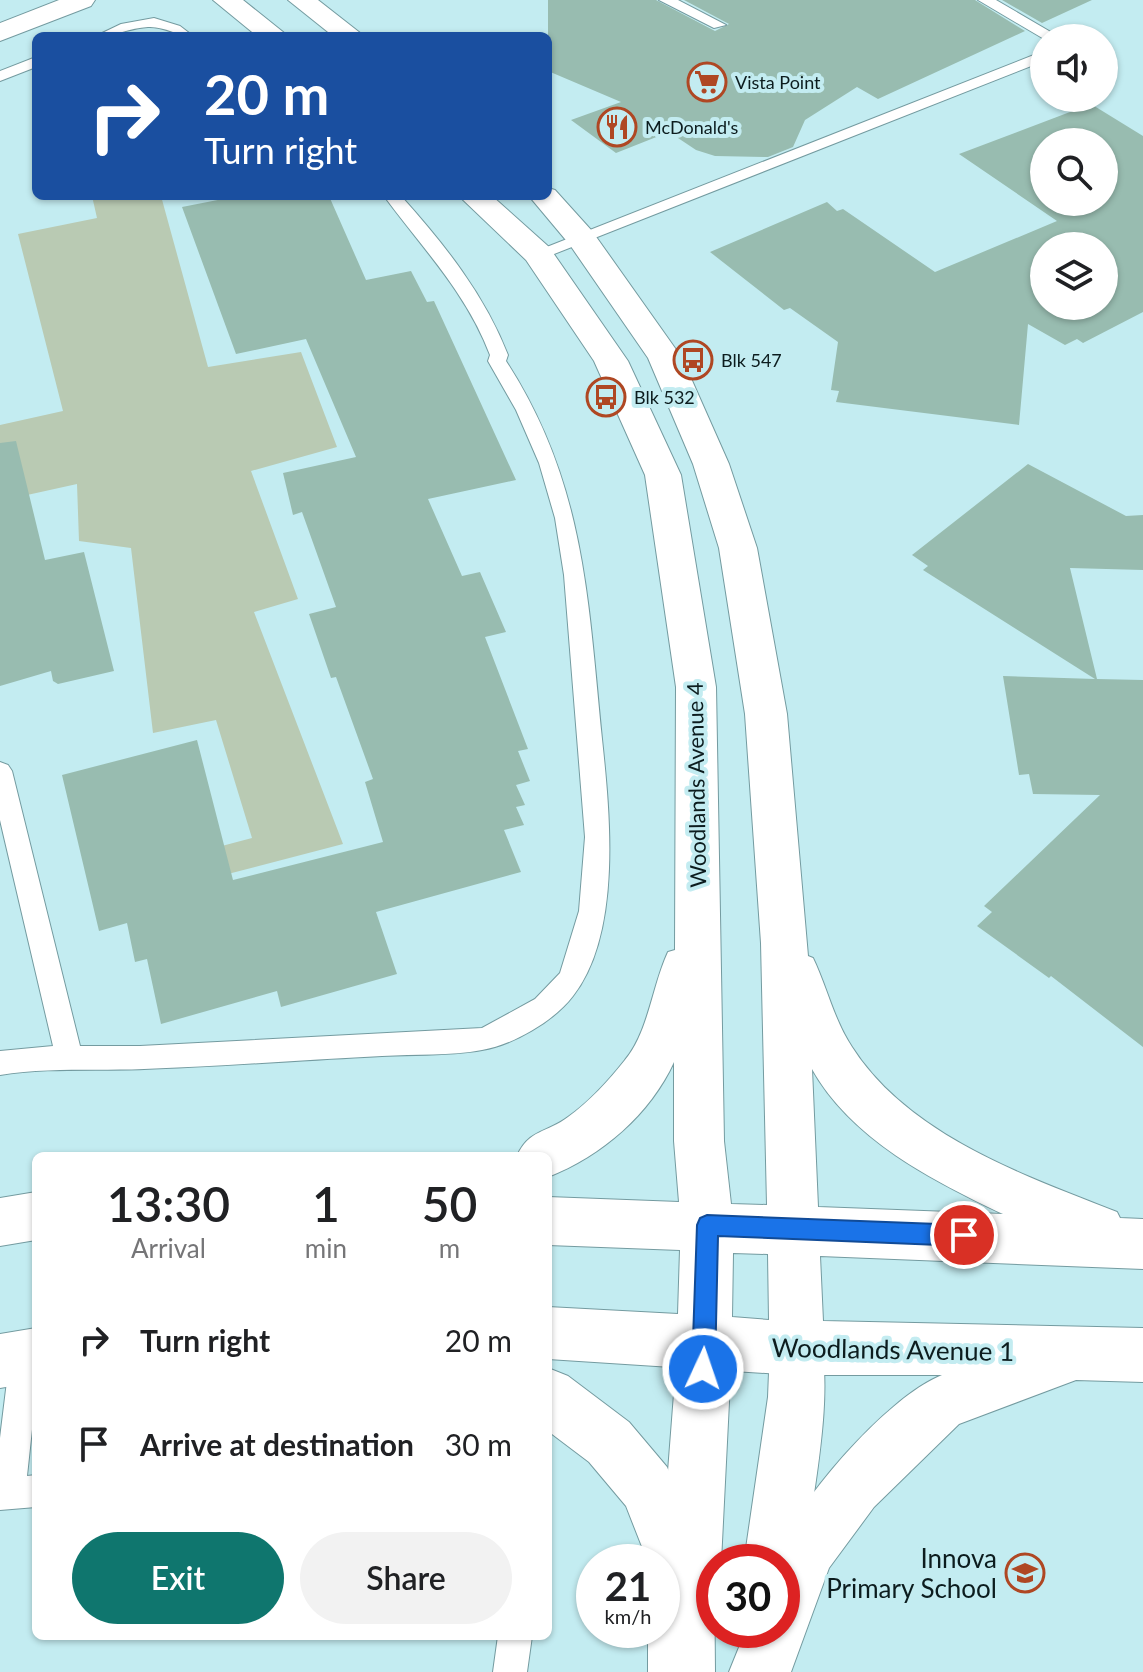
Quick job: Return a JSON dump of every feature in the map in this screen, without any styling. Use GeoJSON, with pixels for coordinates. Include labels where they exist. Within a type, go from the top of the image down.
{"type":"FeatureCollection","features":[{"type":"Feature","properties":{"kind":"street"},"geometry":{"type":"LineString","coordinates":[[0,33],[82,0]]}},
{"type":"Feature","properties":{"kind":"street"},"geometry":{"type":"LineString","coordinates":[[226,0],[269,32]]}},
{"type":"Feature","properties":{"kind":"street"},"geometry":{"type":"LineString","coordinates":[[301,0],[345,32]]}},
{"type":"Feature","properties":{"kind":"street","name":"Woodlands Avenue 4"},"geometry":{"type":"LineString","coordinates":[[478,200],[538,254],[611,361],[663,475],[696,687],[699,1141],[707,1225],[705,1342],[682,1672]]}},
{"type":"Feature","properties":{"kind":"street"},"geometry":{"type":"LineString","coordinates":[[550,200],[596,232],[665,358],[711,464],[738,548],[765,700],[784,943],[796,1228],[796,1397],[776,1544]]}},
{"type":"Feature","properties":{"kind":"street"},"geometry":{"type":"LineString","coordinates":[[550,1152],[586,1133],[644,1074],[666,1027],[685,964],[698,889]]}},
{"type":"Feature","properties":{"kind":"street"},"geometry":{"type":"LineString","coordinates":[[784,943],[823,1038],[841,1071],[900,1128],[1029,1203],[1141,1244]]}},
{"type":"Feature","properties":{"kind":"street"},"geometry":{"type":"LineString","coordinates":[[0,1222],[32,1217]]}},
{"type":"Feature","properties":{"kind":"street"},"geometry":{"type":"LineString","coordinates":[[552,1221],[796,1228],[1141,1244]]}},
{"type":"Feature","properties":{"kind":"street","name":"Woodlands Avenue 1"},"geometry":{"type":"LineString","coordinates":[[552,1333],[797,1348],[911,1347],[1143,1355]]}},
{"type":"Feature","properties":{"kind":"street"},"geometry":{"type":"LineString","coordinates":[[800,1566],[806,1550],[854,1487],[941,1403],[1077,1353]]}},
{"type":"Feature","properties":{"kind":"street"},"geometry":{"type":"LineString","coordinates":[[552,1399],[609,1442],[647,1487],[678,1564],[682,1672]]}},
{"type":"Feature","properties":{"kind":"street"},"geometry":{"type":"LineString","coordinates":[[760,1672],[763,1648]]}},
{"type":"Feature","properties":{"kind":"street"},"geometry":{"type":"LineString","coordinates":[[760,1672],[769,1648]]}},
{"type":"Feature","properties":{"kind":"lane"},"geometry":{"type":"LineString","coordinates":[[666,0],[719,25]]}},
{"type":"Feature","properties":{"kind":"lane"},"geometry":{"type":"LineString","coordinates":[[985,0],[1030,25]]}},
{"type":"Feature","properties":{"kind":"lane"},"geometry":{"type":"LineString","coordinates":[[116,32],[151,21],[169,25],[180,32]]}},
{"type":"Feature","properties":{"kind":"lane"},"geometry":{"type":"LineString","coordinates":[[538,254],[1030,62]]}},
{"type":"Feature","properties":{"kind":"lane"},"geometry":{"type":"LineString","coordinates":[[0,76],[32,64]]}},
{"type":"Feature","properties":{"kind":"lane"},"geometry":{"type":"LineString","coordinates":[[0,1063],[69,1057],[140,1058],[483,1039],[523,1023],[570,982],[589,925],[596,802],[577,587],[567,524],[548,462],[503,366],[486,316],[422,229],[396,200]]}},
{"type":"Feature","properties":{"kind":"lane"},"geometry":{"type":"LineString","coordinates":[[0,771],[69,1057]]}},
{"type":"Feature","properties":{"kind":"lane"},"geometry":{"type":"LineString","coordinates":[[15,1492],[20,1357]]}},
{"type":"Feature","properties":{"kind":"lane"},"geometry":{"type":"LineString","coordinates":[[510,1672],[514,1640]]}},
{"type":"Feature","properties":{"kind":"green space"},"geometry":{"type":"Polygon","coordinates":[[[93,200],[162,200],[208,367],[301,352],[337,447],[251,471],[298,599],[254,612],[343,844],[224,875],[218,847],[252,838],[216,720],[153,733],[131,548],[79,541],[77,484],[0,501],[0,425],[63,411],[18,234],[97,218],[93,200]]]}},
{"type":"Feature","properties":{"kind":"building"},"geometry":{"type":"Polygon","coordinates":[[[548,0],[656,0],[715,31],[729,24],[684,0],[975,0],[1025,31],[878,99],[857,87],[805,120],[793,147],[768,157],[715,156],[696,150],[669,132],[616,153],[571,120],[621,102],[552,73],[552,32],[548,32],[548,0]]]}},
{"type":"Feature","properties":{"kind":"building"},"geometry":{"type":"Polygon","coordinates":[[[1002,0],[1092,0],[1042,23],[1002,0]]]}},
{"type":"Feature","properties":{"kind":"building"},"geometry":{"type":"Polygon","coordinates":[[[1070,112],[1104,112],[1143,136],[1143,312],[1083,343],[1077,339],[1065,345],[1028,324],[1019,425],[836,402],[839,391],[831,390],[838,342],[790,308],[784,310],[710,252],[827,202],[837,211],[843,209],[935,272],[1030,232],[1030,320],[1118,320],[1118,232],[1031,232],[1057,221],[1050,216],[1118,216],[1118,128],[1030,128],[1030,203],[959,154],[1070,112]]]}},
{"type":"Feature","properties":{"kind":"building"},"geometry":{"type":"Polygon","coordinates":[[[218,200],[331,200],[366,280],[411,271],[427,302],[434,301],[516,480],[428,499],[462,576],[480,572],[506,632],[485,637],[528,749],[518,751],[530,781],[516,785],[525,805],[516,807],[524,825],[504,830],[521,872],[376,912],[397,974],[281,1007],[277,991],[161,1024],[147,959],[135,962],[127,923],[99,931],[62,775],[197,740],[233,880],[383,842],[365,782],[373,779],[336,677],[331,678],[309,614],[336,607],[302,512],[293,515],[283,473],[356,457],[306,339],[236,354],[182,207],[218,200]]]}},
{"type":"Feature","properties":{"kind":"building"},"geometry":{"type":"Polygon","coordinates":[[[16,441],[45,560],[84,552],[114,671],[58,684],[53,681],[51,671],[0,686],[0,443],[16,441]]]}},
{"type":"Feature","properties":{"kind":"building"},"geometry":{"type":"Polygon","coordinates":[[[1028,464],[1126,516],[1143,515],[1143,570],[1070,568],[1097,679],[1143,680],[1143,1047],[1051,976],[1049,978],[977,926],[992,912],[984,906],[1100,795],[1033,794],[1029,774],[1019,775],[1003,676],[1095,679],[923,570],[928,566],[912,555],[1028,464]]]}},
{"type":"Feature","properties":{"kind":"place","name":"Vista Point"},"geometry":{"type":"Point","coordinates":[707,82]}},
{"type":"Feature","properties":{"kind":"place","name":"McDonald's"},"geometry":{"type":"Point","coordinates":[617,127]}},
{"type":"Feature","properties":{"kind":"place","name":"Blk 547"},"geometry":{"type":"Point","coordinates":[693,360]}},
{"type":"Feature","properties":{"kind":"place","name":"Blk 532"},"geometry":{"type":"Point","coordinates":[606,397]}},
{"type":"Feature","properties":{"kind":"place","name":"Innova Primary School"},"geometry":{"type":"Point","coordinates":[1025,1573]}},
{"type":"Feature","properties":{"kind":"route"},"geometry":{"type":"LineString","coordinates":[[703,1369],[707,1225],[964,1235]]}}]}
